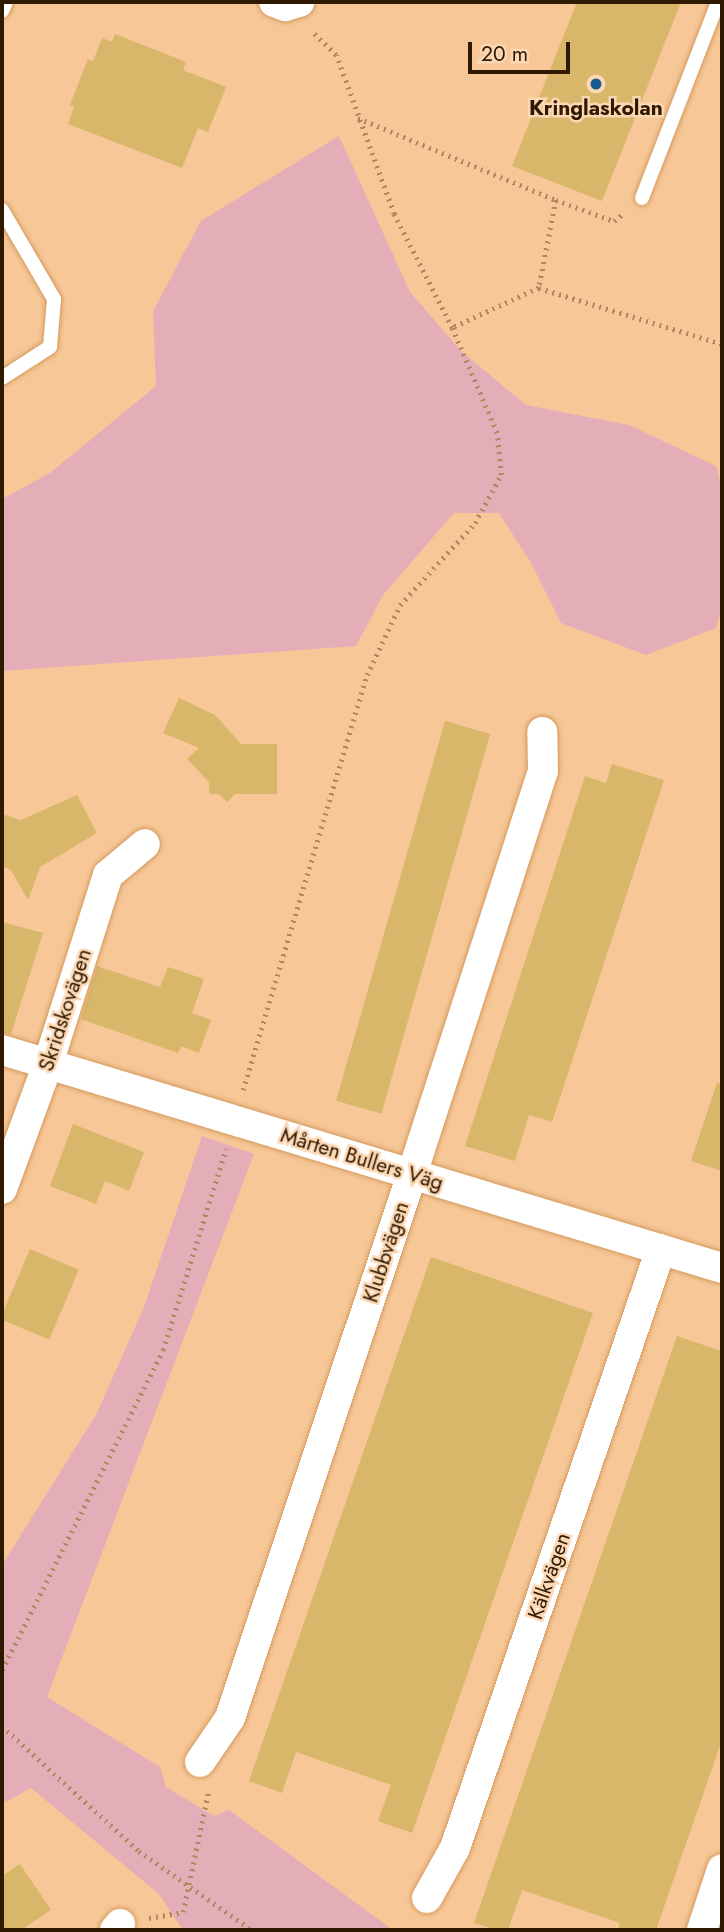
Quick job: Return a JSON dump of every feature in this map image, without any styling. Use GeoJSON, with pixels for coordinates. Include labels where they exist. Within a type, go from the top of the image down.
{"type":"FeatureCollection","features":[{"type":"Feature","properties":{"kind":"street","name":"Klubbvägen"},"geometry":{"type":"LineString","coordinates":[[200,1762],[230,1718],[412,1174],[543,771],[542,732]]}},
{"type":"Feature","properties":{"kind":"street","name":"Skridskovägen"},"geometry":{"type":"LineString","coordinates":[[2,1189],[48,1064],[108,875],[145,844]]}},
{"type":"Feature","properties":{"kind":"street","name":"Mårten Bullers Väg"},"geometry":{"type":"LineString","coordinates":[[2,1050],[722,1268]]}},
{"type":"Feature","properties":{"kind":"street","name":"Kälkvägen"},"geometry":{"type":"LineString","coordinates":[[427,1898],[455,1848],[661,1249]]}},
{"type":"Feature","properties":{"kind":"street"},"geometry":{"type":"LineString","coordinates":[[702,1930],[722,1869]]}},
{"type":"Feature","properties":{"kind":"lane"},"geometry":{"type":"LineString","coordinates":[[2,11],[6,2]]}},
{"type":"Feature","properties":{"kind":"lane"},"geometry":{"type":"LineString","coordinates":[[642,198],[718,2]]}},
{"type":"Feature","properties":{"kind":"lane"},"geometry":{"type":"LineString","coordinates":[[2,209],[54,299],[50,347],[2,378]]}},
{"type":"Feature","properties":{"kind":"path"},"geometry":{"type":"LineString","coordinates":[[2,1670],[163,1350],[367,675],[400,606],[475,523],[500,475],[497,433],[452,328],[394,214],[336,55],[286,3]]}},
{"type":"Feature","properties":{"kind":"path"},"geometry":{"type":"LineString","coordinates":[[358,118],[556,200],[614,221],[642,198]]}},
{"type":"Feature","properties":{"kind":"path"},"geometry":{"type":"LineString","coordinates":[[539,288],[556,200]]}},
{"type":"Feature","properties":{"kind":"path"},"geometry":{"type":"LineString","coordinates":[[452,328],[539,288],[722,344]]}},
{"type":"Feature","properties":{"kind":"path"},"geometry":{"type":"LineString","coordinates":[[2,1726],[139,1851],[252,1930]]}},
{"type":"Feature","properties":{"kind":"path"},"geometry":{"type":"LineString","coordinates":[[118,1927],[183,1912],[209,1788],[200,1762]]}},
{"type":"Feature","properties":{"kind":"shaded area"},"geometry":{"type":"Polygon","coordinates":[[[339,136],[410,292],[461,351],[526,405],[629,425],[716,466],[722,489],[722,607],[716,628],[646,655],[561,623],[531,563],[499,513],[454,513],[383,595],[356,646],[2,671],[2,499],[50,473],[156,386],[153,311],[201,221],[339,136]]]}},
{"type":"Feature","properties":{"kind":"shaded area"},"geometry":{"type":"Polygon","coordinates":[[[202,1136],[254,1154],[47,1697],[160,1767],[166,1787],[214,1816],[229,1810],[393,1930],[183,1930],[159,1894],[31,1788],[2,1804],[2,1565],[97,1413],[144,1307],[202,1136]]]}},
{"type":"Feature","properties":{"kind":"building","name":"Kringlaskolan"},"geometry":{"type":"Polygon","coordinates":[[[577,2],[681,2],[602,201],[512,166],[577,2]]]}},
{"type":"Feature","properties":{"kind":"building"},"geometry":{"type":"Polygon","coordinates":[[[115,34],[186,62],[183,70],[226,87],[208,132],[198,128],[182,168],[68,124],[74,107],[70,105],[88,59],[93,61],[102,38],[112,42],[115,34]]]}},
{"type":"Feature","properties":{"kind":"building"},"geometry":{"type":"Polygon","coordinates":[[[179,698],[215,715],[241,744],[277,744],[277,794],[235,794],[227,802],[219,794],[209,794],[209,782],[187,759],[199,748],[163,733],[179,698]]]}},
{"type":"Feature","properties":{"kind":"building"},"geometry":{"type":"Polygon","coordinates":[[[445,721],[490,734],[381,1114],[336,1101],[445,721]]]}},
{"type":"Feature","properties":{"kind":"building"},"geometry":{"type":"Polygon","coordinates":[[[612,764],[664,780],[552,1122],[529,1115],[515,1161],[465,1146],[585,776],[606,783],[612,764]]]}},
{"type":"Feature","properties":{"kind":"building"},"geometry":{"type":"Polygon","coordinates":[[[77,795],[97,833],[40,867],[28,900],[11,870],[2,866],[2,814],[21,820],[77,795]]]}},
{"type":"Feature","properties":{"kind":"building"},"geometry":{"type":"Polygon","coordinates":[[[2,922],[43,933],[11,1034],[2,1033],[2,922]]]}},
{"type":"Feature","properties":{"kind":"building"},"geometry":{"type":"Polygon","coordinates":[[[97,966],[160,987],[168,967],[204,979],[192,1013],[211,1020],[199,1053],[181,1046],[178,1053],[81,1019],[97,966]]]}},
{"type":"Feature","properties":{"kind":"building"},"geometry":{"type":"Polygon","coordinates":[[[717,1083],[722,1084],[722,1171],[691,1161],[717,1083]]]}},
{"type":"Feature","properties":{"kind":"building"},"geometry":{"type":"Polygon","coordinates":[[[73,1124],[144,1152],[129,1191],[105,1181],[96,1204],[50,1186],[73,1124]]]}},
{"type":"Feature","properties":{"kind":"building"},"geometry":{"type":"Polygon","coordinates":[[[30,1249],[79,1270],[49,1340],[2,1320],[30,1249]]]}},
{"type":"Feature","properties":{"kind":"building"},"geometry":{"type":"Polygon","coordinates":[[[431,1257],[593,1313],[412,1833],[378,1821],[391,1785],[296,1752],[282,1793],[249,1781],[431,1257]]]}},
{"type":"Feature","properties":{"kind":"building"},"geometry":{"type":"Polygon","coordinates":[[[677,1336],[722,1351],[722,1740],[656,1930],[618,1930],[620,1923],[522,1890],[508,1930],[496,1930],[474,1923],[677,1336]]]}},
{"type":"Feature","properties":{"kind":"building"},"geometry":{"type":"Polygon","coordinates":[[[20,1864],[51,1910],[21,1930],[2,1930],[2,1876],[20,1864]]]}},
{"type":"Feature","properties":{"kind":"place","name":"Kringlaskolan"},"geometry":{"type":"Point","coordinates":[596,84]}}]}
